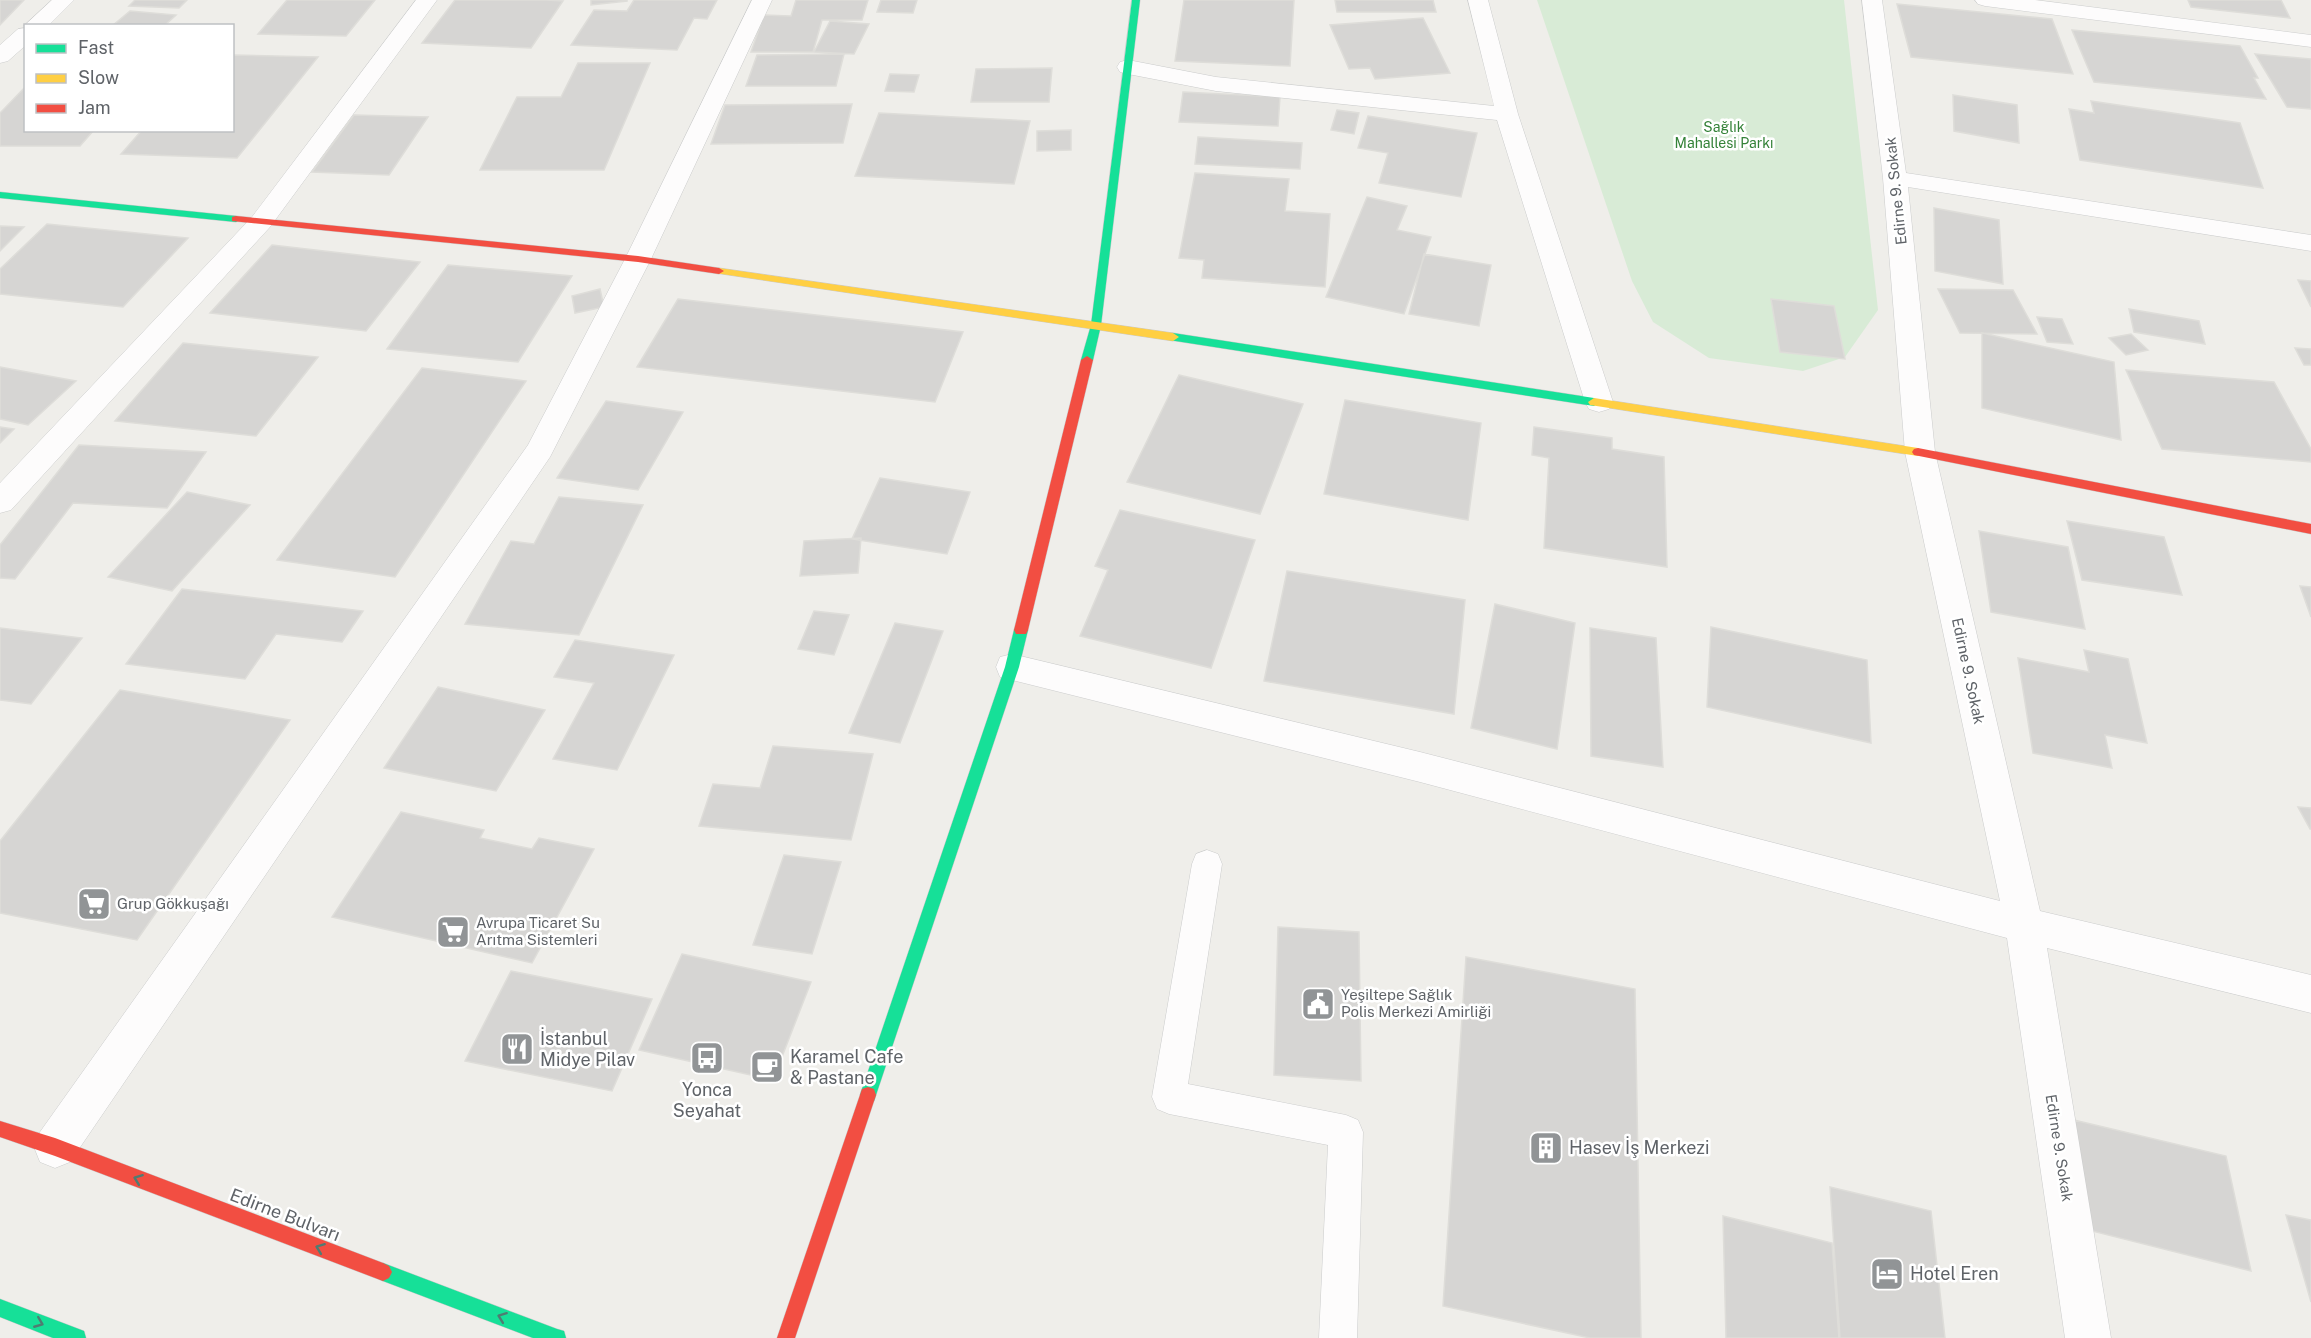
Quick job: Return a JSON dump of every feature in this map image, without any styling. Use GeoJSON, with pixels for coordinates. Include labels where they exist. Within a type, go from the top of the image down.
{"type":"FeatureCollection","features":[{"type":"Feature","properties":{"kind":"main road"},"geometry":{"type":"LineString","coordinates":[[786,1338],[1012,667],[1096,325],[1136,0]]}},
{"type":"Feature","properties":{"kind":"main road"},"geometry":{"type":"LineString","coordinates":[[0,195],[638,259],[1096,325],[1920,452],[2311,529]]}},
{"type":"Feature","properties":{"kind":"main road","name":"Edirne Bulvarı"},"geometry":{"type":"LineString","coordinates":[[0,1129],[55,1147],[557,1338]]}},
{"type":"Feature","properties":{"kind":"main road"},"geometry":{"type":"LineString","coordinates":[[8,1320],[77,1338]]}},
{"type":"Feature","properties":{"kind":"street"},"geometry":{"type":"LineString","coordinates":[[37,24],[64,0]]}},
{"type":"Feature","properties":{"kind":"street"},"geometry":{"type":"LineString","coordinates":[[0,502],[261,222],[427,0]]}},
{"type":"Feature","properties":{"kind":"street"},"geometry":{"type":"LineString","coordinates":[[55,1147],[540,450],[638,259],[762,0]]}},
{"type":"Feature","properties":{"kind":"street"},"geometry":{"type":"LineString","coordinates":[[1478,0],[1507,114],[1599,402]]}},
{"type":"Feature","properties":{"kind":"street","name":"Edirne 9. Sokak"},"geometry":{"type":"LineString","coordinates":[[1872,0],[1895,178],[1920,452],[2024,925],[2088,1338]]}},
{"type":"Feature","properties":{"kind":"street"},"geometry":{"type":"LineString","coordinates":[[1985,0],[2311,41]]}},
{"type":"Feature","properties":{"kind":"street"},"geometry":{"type":"LineString","coordinates":[[0,56],[24,35]]}},
{"type":"Feature","properties":{"kind":"street"},"geometry":{"type":"LineString","coordinates":[[1128,67],[1216,84],[1507,114]]}},
{"type":"Feature","properties":{"kind":"street"},"geometry":{"type":"LineString","coordinates":[[1895,178],[2311,243]]}},
{"type":"Feature","properties":{"kind":"street"},"geometry":{"type":"LineString","coordinates":[[1012,667],[1420,767],[2024,925],[2311,994]]}},
{"type":"Feature","properties":{"kind":"lane"},"geometry":{"type":"LineString","coordinates":[[1207,864],[1169,1097],[1346,1132],[1338,1338]]}},
{"type":"Feature","properties":{"kind":"green space","name":"Sağlık Mahallesi Parkı"},"geometry":{"type":"Polygon","coordinates":[[[1537,0],[1844,0],[1878,310],[1845,357],[1803,371],[1709,358],[1653,322],[1632,281],[1537,0]]]}},
{"type":"Feature","properties":{"kind":"building"},"geometry":{"type":"Polygon","coordinates":[[[0,0],[24,0],[0,25],[0,0]]]}},
{"type":"Feature","properties":{"kind":"building"},"geometry":{"type":"Polygon","coordinates":[[[135,0],[187,0],[179,8],[129,6],[135,0]]]}},
{"type":"Feature","properties":{"kind":"building"},"geometry":{"type":"Polygon","coordinates":[[[287,0],[375,0],[346,36],[258,34],[287,0]]]}},
{"type":"Feature","properties":{"kind":"building"},"geometry":{"type":"Polygon","coordinates":[[[455,0],[563,1],[531,48],[422,43],[455,0]]]}},
{"type":"Feature","properties":{"kind":"building"},"geometry":{"type":"Polygon","coordinates":[[[591,0],[627,0],[627,1],[591,5],[591,0]]]}},
{"type":"Feature","properties":{"kind":"building"},"geometry":{"type":"Polygon","coordinates":[[[634,0],[717,0],[707,19],[694,18],[677,50],[571,45],[594,10],[627,11],[634,0]]]}},
{"type":"Feature","properties":{"kind":"building"},"geometry":{"type":"Polygon","coordinates":[[[796,0],[868,0],[862,20],[822,20],[813,52],[751,52],[764,15],[791,16],[796,0]]]}},
{"type":"Feature","properties":{"kind":"building"},"geometry":{"type":"Polygon","coordinates":[[[881,0],[917,0],[913,13],[877,12],[881,0]]]}},
{"type":"Feature","properties":{"kind":"building"},"geometry":{"type":"Polygon","coordinates":[[[1184,0],[1294,0],[1290,66],[1175,61],[1184,0]]]}},
{"type":"Feature","properties":{"kind":"building"},"geometry":{"type":"Polygon","coordinates":[[[1335,0],[1433,0],[1436,12],[1337,12],[1335,0]]]}},
{"type":"Feature","properties":{"kind":"building"},"geometry":{"type":"Polygon","coordinates":[[[2188,0],[2281,0],[2290,18],[2191,7],[2188,0]]]}},
{"type":"Feature","properties":{"kind":"building"},"geometry":{"type":"Polygon","coordinates":[[[1897,4],[2052,19],[2073,74],[1911,57],[1897,4]]]}},
{"type":"Feature","properties":{"kind":"building"},"geometry":{"type":"Polygon","coordinates":[[[130,11],[176,15],[166,24],[114,24],[130,11]]]}},
{"type":"Feature","properties":{"kind":"building"},"geometry":{"type":"Polygon","coordinates":[[[1423,18],[1450,73],[1375,79],[1370,68],[1349,69],[1330,25],[1423,18]]]}},
{"type":"Feature","properties":{"kind":"building"},"geometry":{"type":"Polygon","coordinates":[[[830,21],[869,24],[854,54],[814,52],[830,21]]]}},
{"type":"Feature","properties":{"kind":"building"},"geometry":{"type":"Polygon","coordinates":[[[2072,30],[2240,46],[2258,78],[2254,78],[2266,99],[2094,82],[2072,30]]]}},
{"type":"Feature","properties":{"kind":"building"},"geometry":{"type":"Polygon","coordinates":[[[844,54],[836,86],[746,86],[757,55],[844,54]]]}},
{"type":"Feature","properties":{"kind":"building"},"geometry":{"type":"Polygon","coordinates":[[[2255,54],[2311,59],[2311,109],[2287,107],[2255,54]]]}},
{"type":"Feature","properties":{"kind":"building"},"geometry":{"type":"Polygon","coordinates":[[[234,55],[318,57],[237,158],[121,154],[140,132],[234,132],[234,55]]]}},
{"type":"Feature","properties":{"kind":"building"},"geometry":{"type":"Polygon","coordinates":[[[578,63],[650,63],[604,170],[480,170],[517,97],[561,97],[578,63]]]}},
{"type":"Feature","properties":{"kind":"building"},"geometry":{"type":"Polygon","coordinates":[[[1052,68],[1049,102],[971,102],[976,69],[1052,68]]]}},
{"type":"Feature","properties":{"kind":"building"},"geometry":{"type":"Polygon","coordinates":[[[890,74],[919,75],[914,92],[885,91],[890,74]]]}},
{"type":"Feature","properties":{"kind":"building"},"geometry":{"type":"Polygon","coordinates":[[[24,88],[24,132],[92,132],[80,146],[0,146],[0,113],[24,88]]]}},
{"type":"Feature","properties":{"kind":"building"},"geometry":{"type":"Polygon","coordinates":[[[1183,92],[1280,97],[1278,126],[1179,122],[1183,92]]]}},
{"type":"Feature","properties":{"kind":"building"},"geometry":{"type":"Polygon","coordinates":[[[1953,95],[2017,105],[2019,143],[1954,131],[1953,95]]]}},
{"type":"Feature","properties":{"kind":"building"},"geometry":{"type":"Polygon","coordinates":[[[2091,101],[2240,123],[2263,188],[2080,160],[2069,109],[2094,113],[2091,101]]]}},
{"type":"Feature","properties":{"kind":"building"},"geometry":{"type":"Polygon","coordinates":[[[852,104],[843,143],[711,144],[725,105],[852,104]]]}},
{"type":"Feature","properties":{"kind":"building"},"geometry":{"type":"Polygon","coordinates":[[[1337,110],[1359,113],[1354,134],[1331,130],[1337,110]]]}},
{"type":"Feature","properties":{"kind":"building"},"geometry":{"type":"Polygon","coordinates":[[[879,113],[1030,121],[1014,184],[855,176],[879,113]]]}},
{"type":"Feature","properties":{"kind":"building"},"geometry":{"type":"Polygon","coordinates":[[[354,115],[428,117],[389,175],[312,172],[354,115]]]}},
{"type":"Feature","properties":{"kind":"building"},"geometry":{"type":"Polygon","coordinates":[[[1368,116],[1477,133],[1461,197],[1379,183],[1388,153],[1358,148],[1368,116]]]}},
{"type":"Feature","properties":{"kind":"building"},"geometry":{"type":"Polygon","coordinates":[[[1071,130],[1071,150],[1037,151],[1037,131],[1071,130]]]}},
{"type":"Feature","properties":{"kind":"building"},"geometry":{"type":"Polygon","coordinates":[[[1198,137],[1302,143],[1300,169],[1195,164],[1198,137]]]}},
{"type":"Feature","properties":{"kind":"building"},"geometry":{"type":"Polygon","coordinates":[[[1195,173],[1289,179],[1285,211],[1330,214],[1325,287],[1202,278],[1204,260],[1179,258],[1195,173]]]}},
{"type":"Feature","properties":{"kind":"building"},"geometry":{"type":"Polygon","coordinates":[[[1367,197],[1407,206],[1397,230],[1431,237],[1404,314],[1326,297],[1367,197]]]}},
{"type":"Feature","properties":{"kind":"building"},"geometry":{"type":"Polygon","coordinates":[[[1934,208],[1999,220],[2003,284],[1935,271],[1934,208]]]}},
{"type":"Feature","properties":{"kind":"building"},"geometry":{"type":"Polygon","coordinates":[[[47,224],[188,238],[123,307],[0,294],[0,269],[47,224]]]}},
{"type":"Feature","properties":{"kind":"building"},"geometry":{"type":"Polygon","coordinates":[[[0,226],[24,227],[0,251],[0,226]]]}},
{"type":"Feature","properties":{"kind":"building"},"geometry":{"type":"Polygon","coordinates":[[[272,245],[420,262],[366,331],[210,313],[272,245]]]}},
{"type":"Feature","properties":{"kind":"building"},"geometry":{"type":"Polygon","coordinates":[[[1424,254],[1491,265],[1479,326],[1409,314],[1424,254]]]}},
{"type":"Feature","properties":{"kind":"building"},"geometry":{"type":"Polygon","coordinates":[[[448,265],[572,276],[518,362],[387,349],[448,265]]]}},
{"type":"Feature","properties":{"kind":"building"},"geometry":{"type":"Polygon","coordinates":[[[2298,280],[2311,281],[2311,307],[2298,280]]]}},
{"type":"Feature","properties":{"kind":"building"},"geometry":{"type":"Polygon","coordinates":[[[600,289],[604,307],[575,313],[572,296],[600,289]]]}},
{"type":"Feature","properties":{"kind":"building"},"geometry":{"type":"Polygon","coordinates":[[[1938,289],[2013,290],[2037,334],[1960,333],[1938,289]]]}},
{"type":"Feature","properties":{"kind":"building"},"geometry":{"type":"Polygon","coordinates":[[[678,299],[963,332],[935,402],[637,367],[678,299]]]}},
{"type":"Feature","properties":{"kind":"building"},"geometry":{"type":"Polygon","coordinates":[[[1771,299],[1834,306],[1845,359],[1780,352],[1771,299]]]}},
{"type":"Feature","properties":{"kind":"building"},"geometry":{"type":"Polygon","coordinates":[[[2129,309],[2199,321],[2205,344],[2134,332],[2129,309]]]}},
{"type":"Feature","properties":{"kind":"building"},"geometry":{"type":"Polygon","coordinates":[[[2037,317],[2062,319],[2073,344],[2047,342],[2037,317]]]}},
{"type":"Feature","properties":{"kind":"building"},"geometry":{"type":"Polygon","coordinates":[[[1982,333],[2114,362],[2121,440],[1982,408],[1982,333]]]}},
{"type":"Feature","properties":{"kind":"building"},"geometry":{"type":"Polygon","coordinates":[[[2131,334],[2148,350],[2126,355],[2109,338],[2131,334]]]}},
{"type":"Feature","properties":{"kind":"building"},"geometry":{"type":"Polygon","coordinates":[[[183,343],[318,357],[256,436],[115,421],[183,343]]]}},
{"type":"Feature","properties":{"kind":"building"},"geometry":{"type":"Polygon","coordinates":[[[2295,348],[2311,349],[2311,365],[2304,365],[2295,348]]]}},
{"type":"Feature","properties":{"kind":"building"},"geometry":{"type":"Polygon","coordinates":[[[0,367],[76,381],[28,425],[0,419],[0,367]]]}},
{"type":"Feature","properties":{"kind":"building"},"geometry":{"type":"Polygon","coordinates":[[[422,368],[526,381],[395,577],[277,560],[422,368]]]}},
{"type":"Feature","properties":{"kind":"building"},"geometry":{"type":"Polygon","coordinates":[[[2126,370],[2274,382],[2311,449],[2311,462],[2162,449],[2126,370]]]}},
{"type":"Feature","properties":{"kind":"building"},"geometry":{"type":"Polygon","coordinates":[[[1179,375],[1303,404],[1260,514],[1127,482],[1179,375]]]}},
{"type":"Feature","properties":{"kind":"building"},"geometry":{"type":"Polygon","coordinates":[[[1345,400],[1481,423],[1468,520],[1324,494],[1345,400]]]}},
{"type":"Feature","properties":{"kind":"building"},"geometry":{"type":"Polygon","coordinates":[[[606,401],[683,412],[638,490],[557,478],[606,401]]]}},
{"type":"Feature","properties":{"kind":"building"},"geometry":{"type":"Polygon","coordinates":[[[0,427],[14,429],[0,443],[0,427]]]}},
{"type":"Feature","properties":{"kind":"building"},"geometry":{"type":"Polygon","coordinates":[[[1534,427],[1612,438],[1612,449],[1664,457],[1667,567],[1544,548],[1549,458],[1532,455],[1534,427]]]}},
{"type":"Feature","properties":{"kind":"building"},"geometry":{"type":"Polygon","coordinates":[[[79,445],[206,452],[167,508],[73,503],[15,579],[0,578],[0,545],[79,445]]]}},
{"type":"Feature","properties":{"kind":"building"},"geometry":{"type":"Polygon","coordinates":[[[880,478],[970,492],[947,554],[852,539],[880,478]]]}},
{"type":"Feature","properties":{"kind":"building"},"geometry":{"type":"Polygon","coordinates":[[[187,492],[250,505],[172,591],[108,577],[187,492]]]}},
{"type":"Feature","properties":{"kind":"building"},"geometry":{"type":"Polygon","coordinates":[[[559,497],[643,505],[579,635],[465,624],[511,541],[534,544],[559,497]]]}},
{"type":"Feature","properties":{"kind":"building"},"geometry":{"type":"Polygon","coordinates":[[[1120,510],[1255,540],[1211,668],[1080,636],[1108,570],[1095,566],[1120,510]]]}},
{"type":"Feature","properties":{"kind":"building"},"geometry":{"type":"Polygon","coordinates":[[[2067,521],[2164,537],[2182,595],[2082,580],[2067,521]]]}},
{"type":"Feature","properties":{"kind":"building"},"geometry":{"type":"Polygon","coordinates":[[[1979,531],[2068,547],[2085,629],[1991,612],[1979,531]]]}},
{"type":"Feature","properties":{"kind":"building"},"geometry":{"type":"Polygon","coordinates":[[[861,538],[858,573],[800,576],[804,541],[861,538]]]}},
{"type":"Feature","properties":{"kind":"building"},"geometry":{"type":"Polygon","coordinates":[[[1287,571],[1465,600],[1454,714],[1264,681],[1287,571]]]}},
{"type":"Feature","properties":{"kind":"building"},"geometry":{"type":"Polygon","coordinates":[[[2300,586],[2311,587],[2311,617],[2300,586]]]}},
{"type":"Feature","properties":{"kind":"building"},"geometry":{"type":"Polygon","coordinates":[[[182,589],[363,611],[342,642],[276,634],[245,679],[126,664],[182,589]]]}},
{"type":"Feature","properties":{"kind":"building"},"geometry":{"type":"Polygon","coordinates":[[[1495,604],[1575,623],[1557,749],[1471,728],[1495,604]]]}},
{"type":"Feature","properties":{"kind":"building"},"geometry":{"type":"Polygon","coordinates":[[[814,611],[849,615],[834,655],[798,649],[814,611]]]}},
{"type":"Feature","properties":{"kind":"building"},"geometry":{"type":"Polygon","coordinates":[[[895,623],[943,631],[900,743],[849,733],[895,623]]]}},
{"type":"Feature","properties":{"kind":"building"},"geometry":{"type":"Polygon","coordinates":[[[1711,627],[1867,660],[1871,743],[1707,707],[1711,627]]]}},
{"type":"Feature","properties":{"kind":"building"},"geometry":{"type":"Polygon","coordinates":[[[0,628],[82,638],[31,704],[0,700],[0,628]]]}},
{"type":"Feature","properties":{"kind":"building"},"geometry":{"type":"Polygon","coordinates":[[[1590,628],[1656,638],[1663,767],[1591,756],[1590,628]]]}},
{"type":"Feature","properties":{"kind":"building"},"geometry":{"type":"Polygon","coordinates":[[[575,640],[674,655],[617,770],[553,759],[594,683],[554,677],[575,640]]]}},
{"type":"Feature","properties":{"kind":"building"},"geometry":{"type":"Polygon","coordinates":[[[2084,650],[2128,659],[2147,743],[2105,735],[2112,768],[2033,753],[2018,658],[2089,672],[2084,650]]]}},
{"type":"Feature","properties":{"kind":"building"},"geometry":{"type":"Polygon","coordinates":[[[438,687],[545,710],[496,791],[384,768],[438,687]]]}},
{"type":"Feature","properties":{"kind":"building"},"geometry":{"type":"Polygon","coordinates":[[[120,690],[290,720],[137,940],[0,913],[0,841],[120,690]]]}},
{"type":"Feature","properties":{"kind":"building"},"geometry":{"type":"Polygon","coordinates":[[[773,746],[873,754],[851,840],[699,826],[713,784],[760,788],[773,746]]]}},
{"type":"Feature","properties":{"kind":"building"},"geometry":{"type":"Polygon","coordinates":[[[2298,807],[2311,808],[2311,829],[2310,829],[2298,807]]]}},
{"type":"Feature","properties":{"kind":"building"},"geometry":{"type":"Polygon","coordinates":[[[401,812],[484,830],[480,838],[532,849],[539,838],[594,849],[532,963],[332,917],[401,812]]]}},
{"type":"Feature","properties":{"kind":"building"},"geometry":{"type":"Polygon","coordinates":[[[784,855],[841,862],[812,954],[753,945],[784,855]]]}},
{"type":"Feature","properties":{"kind":"building","name":"Yeşiltepe Sağlık Polis Merkezi Amirliği"},"geometry":{"type":"Polygon","coordinates":[[[1278,927],[1359,932],[1361,1081],[1274,1075],[1278,927]]]}},
{"type":"Feature","properties":{"kind":"building"},"geometry":{"type":"Polygon","coordinates":[[[682,954],[811,982],[773,1080],[639,1050],[682,954]]]}},
{"type":"Feature","properties":{"kind":"building","name":"Hasev İş Merkezi"},"geometry":{"type":"Polygon","coordinates":[[[1466,957],[1635,989],[1641,1338],[1590,1338],[1443,1306],[1466,957]]]}},
{"type":"Feature","properties":{"kind":"building"},"geometry":{"type":"Polygon","coordinates":[[[511,971],[652,999],[612,1091],[465,1061],[511,971]]]}},
{"type":"Feature","properties":{"kind":"building"},"geometry":{"type":"Polygon","coordinates":[[[2074,1120],[2226,1156],[2251,1271],[2092,1231],[2074,1120]]]}},
{"type":"Feature","properties":{"kind":"building","name":"Hotel Eren"},"geometry":{"type":"Polygon","coordinates":[[[1830,1187],[1931,1211],[1945,1338],[1840,1338],[1830,1187]]]}},
{"type":"Feature","properties":{"kind":"building"},"geometry":{"type":"Polygon","coordinates":[[[2286,1215],[2311,1220],[2311,1302],[2286,1215]]]}},
{"type":"Feature","properties":{"kind":"building"},"geometry":{"type":"Polygon","coordinates":[[[1723,1216],[1832,1243],[1839,1338],[1726,1338],[1723,1216]]]}},
{"type":"Feature","properties":{"kind":"traffic: fast"},"geometry":{"type":"LineString","coordinates":[[1087,360],[1096,325],[1136,0]]}},
{"type":"Feature","properties":{"kind":"traffic: fast"},"geometry":{"type":"LineString","coordinates":[[0,195],[236,219]]}},
{"type":"Feature","properties":{"kind":"traffic: fast"},"geometry":{"type":"LineString","coordinates":[[1173,337],[1594,402]]}},
{"type":"Feature","properties":{"kind":"traffic: fast"},"geometry":{"type":"LineString","coordinates":[[868,1095],[1012,667],[1021,630]]}},
{"type":"Feature","properties":{"kind":"traffic: fast"},"geometry":{"type":"LineString","coordinates":[[383,1272],[557,1338]]}},
{"type":"Feature","properties":{"kind":"traffic: fast"},"geometry":{"type":"LineString","coordinates":[[0,1308],[77,1338]]}},
{"type":"Feature","properties":{"kind":"traffic: slow"},"geometry":{"type":"LineString","coordinates":[[719,271],[1173,337]]}},
{"type":"Feature","properties":{"kind":"traffic: slow"},"geometry":{"type":"LineString","coordinates":[[1594,402],[1918,452]]}},
{"type":"Feature","properties":{"kind":"traffic: jam"},"geometry":{"type":"LineString","coordinates":[[236,219],[638,259],[719,271]]}},
{"type":"Feature","properties":{"kind":"traffic: jam"},"geometry":{"type":"LineString","coordinates":[[1021,630],[1087,360]]}},
{"type":"Feature","properties":{"kind":"traffic: jam"},"geometry":{"type":"LineString","coordinates":[[1918,452],[2311,529]]}},
{"type":"Feature","properties":{"kind":"traffic: jam"},"geometry":{"type":"LineString","coordinates":[[786,1338],[868,1095]]}},
{"type":"Feature","properties":{"kind":"traffic: jam"},"geometry":{"type":"LineString","coordinates":[[0,1129],[55,1147],[383,1272]]}},
{"type":"Feature","properties":{"kind":"place","name":"Grup Gökkuşağı"},"geometry":{"type":"Point","coordinates":[94,904]}},
{"type":"Feature","properties":{"kind":"place","name":"Avrupa Ticaret Su Arıtma Sistemleri"},"geometry":{"type":"Point","coordinates":[453,932]}},
{"type":"Feature","properties":{"kind":"place","name":"Yeşiltepe Sağlık Polis Merkezi Amirliği"},"geometry":{"type":"Point","coordinates":[1318,1004]}},
{"type":"Feature","properties":{"kind":"place","name":"İstanbul Midye Pilav"},"geometry":{"type":"Point","coordinates":[517,1049]}},
{"type":"Feature","properties":{"kind":"place","name":"Yonca Seyahat"},"geometry":{"type":"Point","coordinates":[707,1058]}},
{"type":"Feature","properties":{"kind":"place","name":"Karamel Cafe & Pastane"},"geometry":{"type":"Point","coordinates":[767,1067]}},
{"type":"Feature","properties":{"kind":"place","name":"Hasev İş Merkezi"},"geometry":{"type":"Point","coordinates":[1546,1148]}},
{"type":"Feature","properties":{"kind":"place","name":"Hotel Eren"},"geometry":{"type":"Point","coordinates":[1887,1274]}}]}
